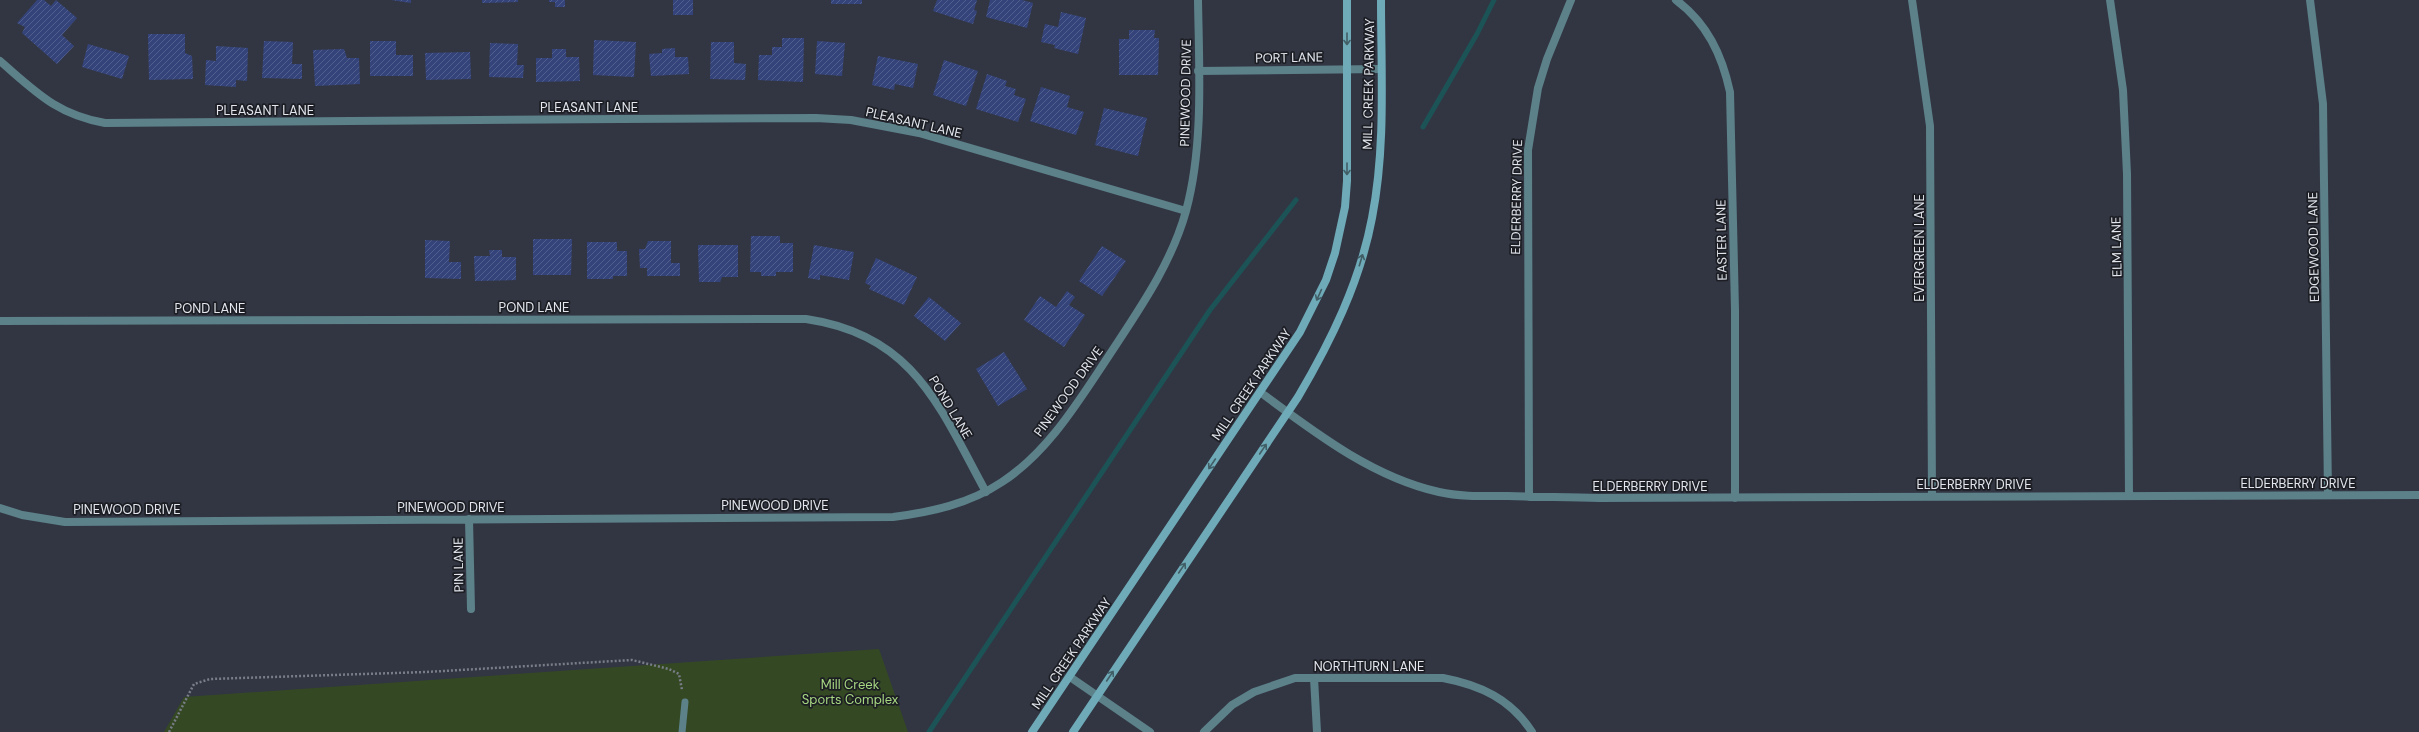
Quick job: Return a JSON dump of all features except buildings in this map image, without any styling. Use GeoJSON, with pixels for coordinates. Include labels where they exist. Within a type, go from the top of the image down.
{"type":"FeatureCollection","features":[{"type":"Feature","properties":{"kind":"main road","name":"MILL CREEK PARKWAY"},"geometry":{"type":"LineString","coordinates":[[1032,732],[1300,332],[1314,307],[1335,253],[1346,196],[1348,68],[1347,0]]}},
{"type":"Feature","properties":{"kind":"main road","name":"MILL CREEK PARKWAY"},"geometry":{"type":"LineString","coordinates":[[1073,732],[1288,412],[1320,358],[1340,319],[1356,278],[1369,235],[1377,186],[1381,136],[1381,0]]}},
{"type":"Feature","properties":{"kind":"street","name":"PINEWOOD DRIVE"},"geometry":{"type":"LineString","coordinates":[[0,508],[22,515],[65,522],[893,517],[950,506],[986,492],[1028,462],[1051,438],[1088,387],[1161,273],[1176,240],[1186,211],[1197,147],[1198,0]]}},
{"type":"Feature","properties":{"kind":"street","name":"ELDERBERRY DRIVE"},"geometry":{"type":"LineString","coordinates":[[1529,497],[1528,150],[1538,88],[1547,59],[1570,0]]}},
{"type":"Feature","properties":{"kind":"street","name":"EASTER LANE"},"geometry":{"type":"LineString","coordinates":[[1676,0],[1688,9],[1704,27],[1716,47],[1725,69],[1730,92],[1735,310],[1735,498]]}},
{"type":"Feature","properties":{"kind":"street","name":"EVERGREEN LANE"},"geometry":{"type":"LineString","coordinates":[[1912,0],[1930,126],[1932,496]]}},
{"type":"Feature","properties":{"kind":"street","name":"ELM LANE"},"geometry":{"type":"LineString","coordinates":[[2110,0],[2123,90],[2126,166],[2129,495]]}},
{"type":"Feature","properties":{"kind":"street","name":"EDGEWOOD LANE"},"geometry":{"type":"LineString","coordinates":[[2310,0],[2323,104],[2328,494]]}},
{"type":"Feature","properties":{"kind":"street","name":"PLEASANT LANE"},"geometry":{"type":"LineString","coordinates":[[0,61],[45,100],[69,114],[105,123],[746,118],[816,118],[851,120],[919,133],[1186,211]]}},
{"type":"Feature","properties":{"kind":"street","name":"PORT LANE"},"geometry":{"type":"LineString","coordinates":[[1198,71],[1348,68],[1380,69]]}},
{"type":"Feature","properties":{"kind":"street","name":"POND LANE"},"geometry":{"type":"LineString","coordinates":[[0,321],[806,319],[824,321],[850,329],[874,340],[896,355],[916,373],[932,394],[986,492]]}},
{"type":"Feature","properties":{"kind":"street","name":"ELDERBERRY DRIVE"},"geometry":{"type":"LineString","coordinates":[[1260,392],[1288,412],[1383,473],[1411,484],[1440,492],[1470,496],[1735,498],[2419,494]]}},
{"type":"Feature","properties":{"kind":"street","name":"PIN LANE"},"geometry":{"type":"LineString","coordinates":[[469,519],[471,609]]}},
{"type":"Feature","properties":{"kind":"street"},"geometry":{"type":"LineString","coordinates":[[1070,677],[1150,732]]}},
{"type":"Feature","properties":{"kind":"street"},"geometry":{"type":"LineString","coordinates":[[1314,678],[1317,732]]}},
{"type":"Feature","properties":{"kind":"street","name":"NORTHTURN LANE"},"geometry":{"type":"LineString","coordinates":[[1204,732],[1232,706],[1254,692],[1289,679],[1314,678],[1443,678],[1467,682],[1496,696],[1516,711],[1532,732]]}},
{"type":"Feature","properties":{"kind":"lane"},"geometry":{"type":"LineString","coordinates":[[682,732],[685,702]]}},
{"type":"Feature","properties":{"kind":"path"},"geometry":{"type":"LineString","coordinates":[[169,732],[194,684],[210,679],[426,672],[632,660],[669,669],[679,674],[685,702]]}},
{"type":"Feature","properties":{"kind":"green space","name":"Mill Creek Sports Complex"},"geometry":{"type":"Polygon","coordinates":[[[879,649],[908,732],[164,732],[184,697],[879,649]]]}},
{"type":"Feature","properties":{"kind":"waterway"},"geometry":{"type":"LineString","coordinates":[[1423,127],[1477,34],[1494,0]]}},
{"type":"Feature","properties":{"kind":"waterway"},"geometry":{"type":"LineString","coordinates":[[929,732],[1210,310],[1296,200]]}}]}
